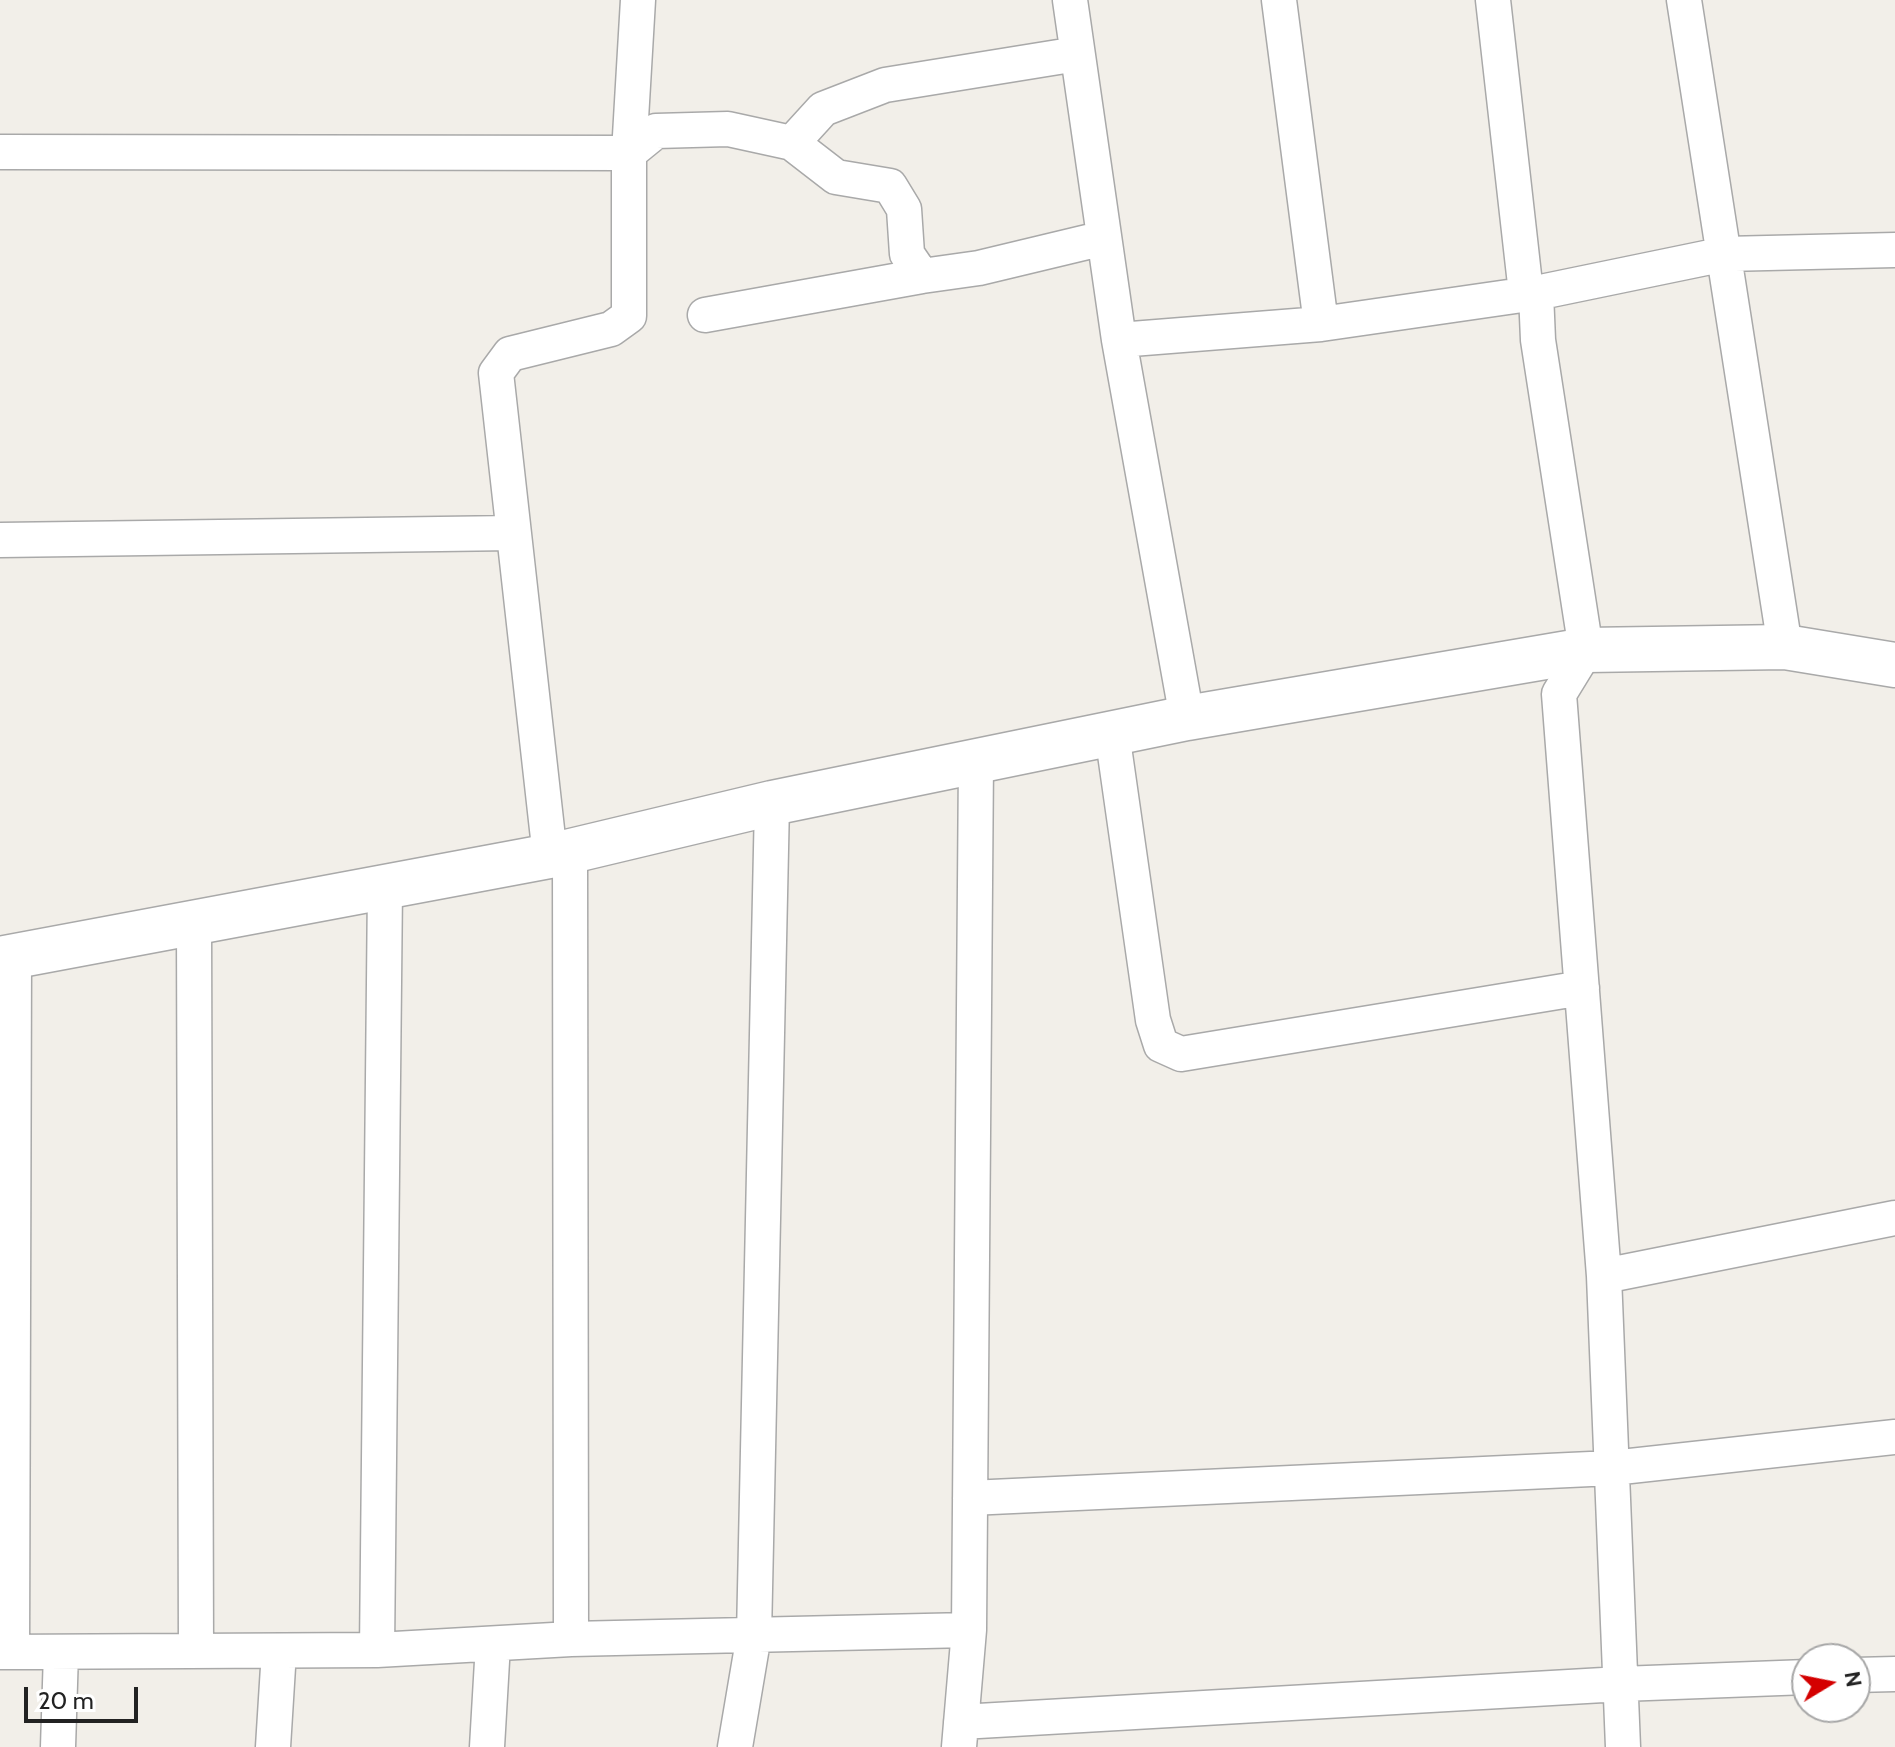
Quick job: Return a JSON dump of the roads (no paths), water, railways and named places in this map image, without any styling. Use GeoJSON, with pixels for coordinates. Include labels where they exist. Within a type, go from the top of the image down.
{"type":"FeatureCollection","features":[{"type":"Feature","properties":{"kind":"street"},"geometry":{"type":"LineString","coordinates":[[571,1639],[560,854],[513,533],[496,373],[510,354],[611,329],[629,316],[629,153],[638,0]]}},
{"type":"Feature","properties":{"kind":"street"},"geometry":{"type":"LineString","coordinates":[[1070,0],[1119,340],[1187,718]]}},
{"type":"Feature","properties":{"kind":"street"},"geometry":{"type":"LineString","coordinates":[[1279,0],[1321,324]]}},
{"type":"Feature","properties":{"kind":"street"},"geometry":{"type":"LineString","coordinates":[[1493,0],[1531,293],[1586,650],[1559,694],[1604,1276],[1623,1747]]}},
{"type":"Feature","properties":{"kind":"street"},"geometry":{"type":"LineString","coordinates":[[1684,0],[1785,647]]}},
{"type":"Feature","properties":{"kind":"street"},"geometry":{"type":"LineString","coordinates":[[792,143],[823,109],[885,85],[1077,54]]}},
{"type":"Feature","properties":{"kind":"street"},"geometry":{"type":"LineString","coordinates":[[0,152],[629,153],[656,131],[728,129],[792,143],[836,177],[890,186],[904,209],[907,254],[922,276]]}},
{"type":"Feature","properties":{"kind":"street"},"geometry":{"type":"LineString","coordinates":[[705,315],[979,268],[1104,238]]}},
{"type":"Feature","properties":{"kind":"street"},"geometry":{"type":"LineString","coordinates":[[1119,340],[1321,324],[1531,293],[1725,254],[1895,250]]}},
{"type":"Feature","properties":{"kind":"street"},"geometry":{"type":"LineString","coordinates":[[0,540],[513,533]]}},
{"type":"Feature","properties":{"kind":"street"},"geometry":{"type":"LineString","coordinates":[[969,1630],[571,1639],[377,1650],[6,1652],[7,958],[560,854],[772,803],[1187,718],[1586,650],[1785,647],[1895,665]]}},
{"type":"Feature","properties":{"kind":"street"},"geometry":{"type":"LineString","coordinates":[[1112,733],[1153,1020],[1161,1045],[1181,1054],[1582,988]]}},
{"type":"Feature","properties":{"kind":"street"},"geometry":{"type":"LineString","coordinates":[[976,760],[969,1630],[960,1735],[1621,1684],[1791,1678]]}},
{"type":"Feature","properties":{"kind":"street"},"geometry":{"type":"LineString","coordinates":[[735,1747],[754,1635],[772,803]]}},
{"type":"Feature","properties":{"kind":"street"},"geometry":{"type":"LineString","coordinates":[[377,1650],[385,887]]}},
{"type":"Feature","properties":{"kind":"street"},"geometry":{"type":"LineString","coordinates":[[194,923],[196,1651]]}},
{"type":"Feature","properties":{"kind":"street"},"geometry":{"type":"LineString","coordinates":[[1604,1276],[1895,1218]]}},
{"type":"Feature","properties":{"kind":"street"},"geometry":{"type":"LineString","coordinates":[[970,1498],[1612,1468],[1894,1443]]}},
{"type":"Feature","properties":{"kind":"street"},"geometry":{"type":"LineString","coordinates":[[487,1747],[493,1644]]}},
{"type":"Feature","properties":{"kind":"street"},"geometry":{"type":"LineString","coordinates":[[273,1747],[279,1651]]}},
{"type":"Feature","properties":{"kind":"street"},"geometry":{"type":"LineString","coordinates":[[58,1747],[61,1652]]}},
{"type":"Feature","properties":{"kind":"street"},"geometry":{"type":"LineString","coordinates":[[1871,1675],[1895,1674]]}}]}
